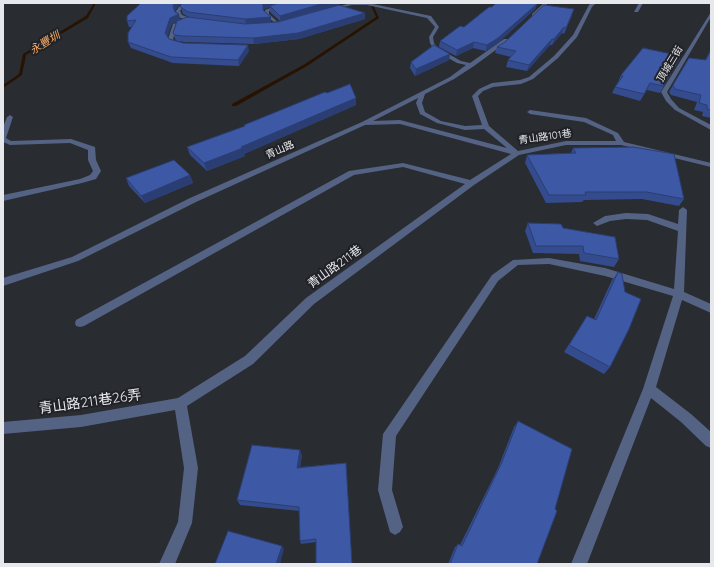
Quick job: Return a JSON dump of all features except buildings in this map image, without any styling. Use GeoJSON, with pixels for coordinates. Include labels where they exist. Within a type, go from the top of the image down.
{"type":"FeatureCollection","features":[{"type":"Feature","properties":{"kind":"street"},"geometry":{"type":"LineString","coordinates":[[184,3],[178,11],[180,16],[188,20],[203,22]]}},
{"type":"Feature","properties":{"kind":"street"},"geometry":{"type":"LineString","coordinates":[[279,25],[267,14],[267,10],[288,3]]}},
{"type":"Feature","properties":{"kind":"street"},"geometry":{"type":"LineString","coordinates":[[526,23],[546,3]]}},
{"type":"Feature","properties":{"kind":"street"},"geometry":{"type":"LineString","coordinates":[[422,94],[419,103],[422,113],[439,122],[465,128],[486,127],[475,96],[481,90],[492,86],[521,82],[531,78],[556,57],[575,36],[590,6],[594,3]]}},
{"type":"Feature","properties":{"kind":"street"},"geometry":{"type":"LineString","coordinates":[[636,11],[641,3]]}},
{"type":"Feature","properties":{"kind":"street"},"geometry":{"type":"LineString","coordinates":[[324,11],[352,4],[367,4],[422,15],[432,20],[437,27],[431,37],[432,43],[436,49],[459,62],[472,65]]}},
{"type":"Feature","properties":{"kind":"street","name":"頂城三街"},"geometry":{"type":"LineString","coordinates":[[711,13],[664,92],[668,100],[686,116],[711,128]]}},
{"type":"Feature","properties":{"kind":"street"},"geometry":{"type":"LineString","coordinates":[[185,46],[174,43],[170,39],[175,25],[188,20]]}},
{"type":"Feature","properties":{"kind":"street"},"geometry":{"type":"LineString","coordinates":[[271,26],[287,22]]}},
{"type":"Feature","properties":{"kind":"street","name":"青山路"},"geometry":{"type":"LineString","coordinates":[[3,282],[74,259],[193,200],[364,123],[452,78],[500,46],[510,37]]}},
{"type":"Feature","properties":{"kind":"street"},"geometry":{"type":"LineString","coordinates":[[530,112],[586,120],[604,127],[616,134],[621,143]]}},
{"type":"Feature","properties":{"kind":"street"},"geometry":{"type":"LineString","coordinates":[[3,198],[82,181],[93,177],[97,171],[92,160],[92,149],[71,141],[10,143],[3,138],[10,117]]}},
{"type":"Feature","properties":{"kind":"street"},"geometry":{"type":"LineString","coordinates":[[364,123],[400,122],[517,153]]}},
{"type":"Feature","properties":{"kind":"street","name":"青山路101巷"},"geometry":{"type":"LineString","coordinates":[[486,127],[517,153],[566,143],[621,143],[711,165]]}},
{"type":"Feature","properties":{"kind":"street","name":"青山路211巷"},"geometry":{"type":"LineString","coordinates":[[180,404],[249,360],[310,301],[472,183],[517,153]]}},
{"type":"Feature","properties":{"kind":"street"},"geometry":{"type":"LineString","coordinates":[[80,323],[352,173],[403,165],[472,183]]}},
{"type":"Feature","properties":{"kind":"street"},"geometry":{"type":"LineString","coordinates":[[579,564],[649,389],[679,294],[683,210]]}},
{"type":"Feature","properties":{"kind":"street"},"geometry":{"type":"LineString","coordinates":[[597,223],[608,218],[626,216],[648,217],[682,229]]}},
{"type":"Feature","properties":{"kind":"street"},"geometry":{"type":"LineString","coordinates":[[394,527],[385,490],[390,434],[495,278],[516,262],[549,261],[605,272],[679,294],[711,309]]}},
{"type":"Feature","properties":{"kind":"street"},"geometry":{"type":"LineString","coordinates":[[649,389],[686,418],[711,441]]}},
{"type":"Feature","properties":{"kind":"street"},"geometry":{"type":"LineString","coordinates":[[167,564],[185,523],[191,468],[180,404]]}},
{"type":"Feature","properties":{"kind":"street","name":"青山路211巷26弄"},"geometry":{"type":"LineString","coordinates":[[3,428],[81,421],[180,404]]}},
{"type":"Feature","properties":{"kind":"waterway","name":"永豐圳"},"geometry":{"type":"LineString","coordinates":[[3,87],[21,74],[24,55],[87,17],[95,3]]}},
{"type":"Feature","properties":{"kind":"waterway"},"geometry":{"type":"LineString","coordinates":[[234,105],[306,65],[378,17],[371,3]]}}]}
